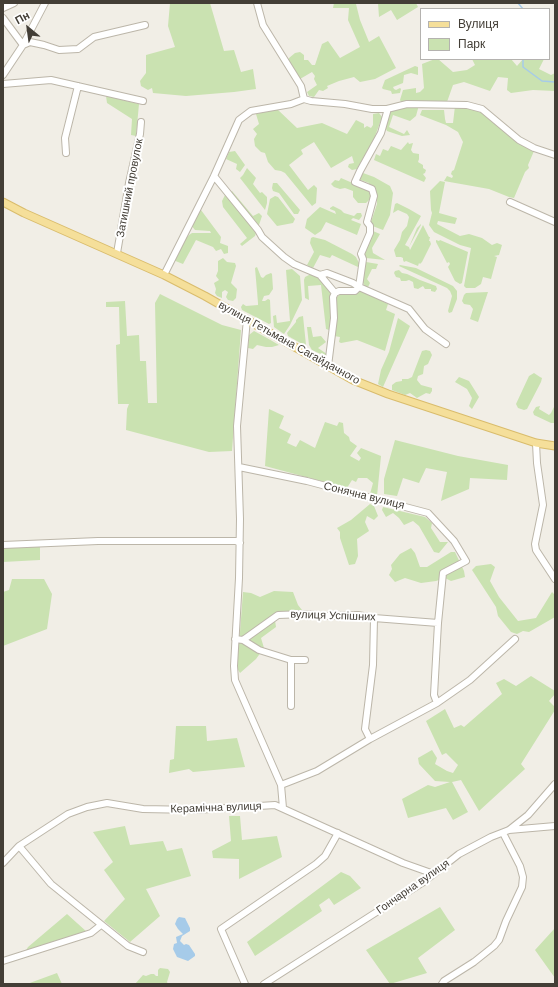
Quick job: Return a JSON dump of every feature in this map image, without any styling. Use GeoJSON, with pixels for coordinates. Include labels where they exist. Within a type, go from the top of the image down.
{"type":"FeatureCollection","features":[{"type":"Feature","properties":{"kind":"main road","name":"вулиця Гетьмана Сагайдачного"},"geometry":{"type":"LineString","coordinates":[[3,202],[164,274],[247,319],[353,380],[388,394],[536,443],[555,446]]}},
{"type":"Feature","properties":{"kind":"street"},"geometry":{"type":"LineString","coordinates":[[3,8],[14,3]]}},
{"type":"Feature","properties":{"kind":"street"},"geometry":{"type":"LineString","coordinates":[[3,75],[23,45],[45,3]]}},
{"type":"Feature","properties":{"kind":"street"},"geometry":{"type":"LineString","coordinates":[[256,3],[263,26],[300,86],[304,99]]}},
{"type":"Feature","properties":{"kind":"street"},"geometry":{"type":"LineString","coordinates":[[3,18],[23,45]]}},
{"type":"Feature","properties":{"kind":"street"},"geometry":{"type":"LineString","coordinates":[[23,45],[30,42],[58,50],[78,49],[94,37],[145,25]]}},
{"type":"Feature","properties":{"kind":"street"},"geometry":{"type":"LineString","coordinates":[[3,84],[51,80],[142,100]]}},
{"type":"Feature","properties":{"kind":"street"},"geometry":{"type":"LineString","coordinates":[[66,153],[65,138],[78,86]]}},
{"type":"Feature","properties":{"kind":"street"},"geometry":{"type":"LineString","coordinates":[[164,274],[214,176],[239,120],[251,111],[291,104],[304,99],[372,109],[387,109],[407,104],[467,105],[482,109],[519,140],[534,148],[555,155]]}},
{"type":"Feature","properties":{"kind":"street"},"geometry":{"type":"LineString","coordinates":[[335,293],[339,291],[355,291],[359,287],[363,259],[361,254],[370,233],[370,226],[367,222],[374,196],[372,189],[355,182],[382,131],[387,109]]}},
{"type":"Feature","properties":{"kind":"street","name":"Затишний провулок"},"geometry":{"type":"LineString","coordinates":[[117,253],[141,122]]}},
{"type":"Feature","properties":{"kind":"street"},"geometry":{"type":"LineString","coordinates":[[214,176],[262,237],[294,264],[320,275],[335,293]]}},
{"type":"Feature","properties":{"kind":"street"},"geometry":{"type":"LineString","coordinates":[[510,202],[555,222]]}},
{"type":"Feature","properties":{"kind":"street"},"geometry":{"type":"LineString","coordinates":[[320,275],[327,273],[336,276],[409,309],[425,329],[446,344]]}},
{"type":"Feature","properties":{"kind":"street"},"geometry":{"type":"LineString","coordinates":[[328,366],[334,318],[333,297],[335,293]]}},
{"type":"Feature","properties":{"kind":"street"},"geometry":{"type":"LineString","coordinates":[[247,319],[237,426],[240,578],[235,640],[235,680],[281,785],[283,808]]}},
{"type":"Feature","properties":{"kind":"street"},"geometry":{"type":"LineString","coordinates":[[536,443],[537,463],[543,505],[535,544],[536,550],[555,579]]}},
{"type":"Feature","properties":{"kind":"street","name":"Сонячна вулиця"},"geometry":{"type":"LineString","coordinates":[[239,467],[307,481],[428,513],[454,541],[466,561],[443,573],[438,622]]}},
{"type":"Feature","properties":{"kind":"street"},"geometry":{"type":"LineString","coordinates":[[3,545],[98,541],[236,541],[240,543]]}},
{"type":"Feature","properties":{"kind":"street","name":"вулиця Успішних"},"geometry":{"type":"LineString","coordinates":[[243,640],[278,615],[358,615],[374,618],[438,622]]}},
{"type":"Feature","properties":{"kind":"street"},"geometry":{"type":"LineString","coordinates":[[370,739],[365,729],[373,665],[374,618]]}},
{"type":"Feature","properties":{"kind":"street"},"geometry":{"type":"LineString","coordinates":[[437,703],[434,695],[438,622]]}},
{"type":"Feature","properties":{"kind":"street"},"geometry":{"type":"LineString","coordinates":[[281,785],[317,771],[370,739],[437,703],[470,680],[514,639]]}},
{"type":"Feature","properties":{"kind":"street"},"geometry":{"type":"LineString","coordinates":[[235,640],[243,640],[258,650],[291,660],[306,660]]}},
{"type":"Feature","properties":{"kind":"street"},"geometry":{"type":"LineString","coordinates":[[291,660],[291,706]]}},
{"type":"Feature","properties":{"kind":"street","name":"Гончарна вулиця"},"geometry":{"type":"LineString","coordinates":[[264,984],[418,886],[459,854],[491,837],[506,832],[528,815],[555,784]]}},
{"type":"Feature","properties":{"kind":"street","name":"Керамічна вулиця"},"geometry":{"type":"LineString","coordinates":[[3,863],[19,846],[68,814],[87,807],[107,803],[143,809],[195,810],[275,805],[403,863],[434,874]]}},
{"type":"Feature","properties":{"kind":"street"},"geometry":{"type":"LineString","coordinates":[[442,984],[444,981],[474,962],[494,946],[499,940],[522,887],[523,877],[520,866],[506,832],[555,826]]}},
{"type":"Feature","properties":{"kind":"street"},"geometry":{"type":"LineString","coordinates":[[245,984],[221,929],[316,864],[325,856],[338,833]]}},
{"type":"Feature","properties":{"kind":"street"},"geometry":{"type":"LineString","coordinates":[[19,846],[51,884],[128,946],[143,952]]}},
{"type":"Feature","properties":{"kind":"street"},"geometry":{"type":"LineString","coordinates":[[3,961],[91,933],[102,925]]}},
{"type":"Feature","properties":{"kind":"green space"},"geometry":{"type":"Polygon","coordinates":[[[170,3],[210,3],[224,51],[234,50],[241,72],[253,69],[256,89],[186,96],[153,93],[152,88],[148,90],[141,86],[140,81],[146,73],[146,55],[175,47],[168,26],[170,3]]]}},
{"type":"Feature","properties":{"kind":"green space"},"geometry":{"type":"Polygon","coordinates":[[[334,3],[364,3],[356,4],[360,20],[369,42],[379,36],[396,68],[375,79],[360,82],[354,77],[339,81],[327,86],[328,88],[323,91],[319,90],[314,97],[309,96],[307,92],[317,85],[314,79],[315,76],[312,72],[300,79],[288,60],[289,58],[295,53],[300,52],[304,55],[304,60],[308,60],[312,65],[315,65],[322,44],[328,41],[340,58],[360,47],[348,20],[349,8],[333,8],[334,3]]]}},
{"type":"Feature","properties":{"kind":"green space"},"geometry":{"type":"Polygon","coordinates":[[[378,3],[416,3],[418,7],[397,20],[391,10],[379,17],[378,3]]]}},
{"type":"Feature","properties":{"kind":"green space"},"geometry":{"type":"Polygon","coordinates":[[[432,60],[439,60],[453,72],[467,70],[475,65],[472,60],[512,60],[517,66],[522,60],[544,60],[539,69],[551,75],[555,73],[555,91],[533,90],[511,93],[507,90],[508,78],[498,77],[490,91],[464,82],[453,85],[447,102],[402,104],[400,100],[403,90],[416,88],[416,93],[420,92],[424,88],[422,64],[432,60]]]}},
{"type":"Feature","properties":{"kind":"green space"},"geometry":{"type":"Polygon","coordinates":[[[415,66],[418,67],[418,75],[411,73],[404,75],[403,83],[393,87],[396,90],[400,88],[400,93],[392,94],[391,91],[382,88],[385,80],[415,66]]]}},
{"type":"Feature","properties":{"kind":"green space"},"geometry":{"type":"Polygon","coordinates":[[[106,96],[139,104],[136,136],[131,135],[132,119],[107,103],[106,96]]]}},
{"type":"Feature","properties":{"kind":"green space"},"geometry":{"type":"Polygon","coordinates":[[[419,105],[416,116],[410,121],[393,115],[389,127],[404,134],[407,130],[410,135],[402,136],[387,131],[385,127],[390,110],[419,105]]]}},
{"type":"Feature","properties":{"kind":"green space"},"geometry":{"type":"Polygon","coordinates":[[[455,106],[481,110],[534,151],[528,165],[529,168],[525,172],[514,198],[489,189],[444,181],[447,176],[452,178],[453,176],[451,174],[454,170],[463,142],[458,132],[446,125],[420,115],[422,110],[444,110],[446,123],[453,123],[455,106]]]}},
{"type":"Feature","properties":{"kind":"green space"},"geometry":{"type":"Polygon","coordinates":[[[277,109],[297,128],[322,123],[347,134],[356,120],[364,124],[364,128],[367,126],[371,128],[373,125],[373,114],[379,113],[382,117],[374,139],[357,169],[352,170],[348,167],[349,164],[354,163],[352,156],[331,168],[314,142],[301,150],[303,154],[289,165],[308,190],[314,185],[317,188],[316,203],[312,206],[285,173],[275,170],[268,162],[265,153],[261,152],[255,146],[254,139],[257,134],[253,129],[259,124],[256,114],[277,109]]]}},
{"type":"Feature","properties":{"kind":"green space"},"geometry":{"type":"Polygon","coordinates":[[[408,142],[409,144],[413,143],[411,150],[413,153],[419,154],[418,162],[423,165],[423,168],[426,170],[423,174],[426,178],[424,182],[374,160],[376,154],[380,156],[383,149],[388,151],[391,146],[401,150],[408,142]]]}},
{"type":"Feature","properties":{"kind":"green space"},"geometry":{"type":"Polygon","coordinates":[[[235,151],[245,165],[240,172],[236,169],[237,164],[226,159],[229,152],[235,151]]]}},
{"type":"Feature","properties":{"kind":"green space"},"geometry":{"type":"Polygon","coordinates":[[[247,168],[256,178],[253,184],[260,193],[262,192],[267,197],[265,210],[240,178],[247,168]]]}},
{"type":"Feature","properties":{"kind":"green space"},"geometry":{"type":"Polygon","coordinates":[[[363,173],[390,186],[393,193],[390,215],[383,230],[370,225],[377,200],[375,192],[368,187],[369,183],[358,179],[360,174],[363,173]]]}},
{"type":"Feature","properties":{"kind":"green space"},"geometry":{"type":"Polygon","coordinates":[[[341,178],[371,191],[372,197],[366,203],[358,203],[353,197],[353,191],[345,188],[340,189],[331,184],[335,180],[339,181],[341,178]]]}},
{"type":"Feature","properties":{"kind":"green space"},"geometry":{"type":"Polygon","coordinates":[[[440,181],[445,182],[439,213],[457,218],[455,224],[438,221],[437,224],[460,236],[469,234],[482,238],[492,245],[497,243],[502,245],[499,255],[494,256],[497,257],[491,279],[483,277],[481,284],[475,288],[466,288],[464,286],[471,248],[460,245],[434,232],[429,225],[432,213],[430,191],[440,181]]]}},
{"type":"Feature","properties":{"kind":"green space"},"geometry":{"type":"Polygon","coordinates":[[[273,183],[277,183],[300,210],[298,214],[294,214],[279,193],[273,191],[273,183]]]}},
{"type":"Feature","properties":{"kind":"green space"},"geometry":{"type":"Polygon","coordinates":[[[232,191],[253,216],[259,213],[262,216],[259,225],[253,226],[256,233],[255,236],[242,246],[240,244],[247,238],[223,207],[222,201],[225,195],[228,195],[232,191]]]}},
{"type":"Feature","properties":{"kind":"green space"},"geometry":{"type":"Polygon","coordinates":[[[275,196],[278,197],[295,219],[293,223],[277,226],[267,214],[270,199],[275,196]]]}},
{"type":"Feature","properties":{"kind":"green space"},"geometry":{"type":"Polygon","coordinates":[[[397,203],[421,216],[405,245],[409,247],[410,250],[423,225],[430,237],[429,241],[431,244],[422,262],[420,264],[419,263],[418,266],[406,261],[404,262],[403,258],[401,257],[396,257],[394,250],[400,240],[402,232],[407,226],[409,217],[407,214],[398,210],[393,213],[395,204],[397,203]]]}},
{"type":"Feature","properties":{"kind":"green space"},"geometry":{"type":"Polygon","coordinates":[[[333,206],[344,213],[354,216],[357,213],[361,213],[362,216],[359,220],[353,218],[351,220],[361,224],[357,235],[326,222],[321,231],[315,235],[305,228],[307,219],[320,207],[336,214],[335,211],[330,209],[333,206]]]}},
{"type":"Feature","properties":{"kind":"green space"},"geometry":{"type":"Polygon","coordinates":[[[201,210],[221,237],[220,243],[228,246],[228,253],[224,254],[221,249],[216,251],[213,247],[196,240],[183,264],[173,260],[185,239],[189,235],[192,233],[211,233],[210,231],[195,230],[191,225],[201,210]]]}},
{"type":"Feature","properties":{"kind":"green space"},"geometry":{"type":"Polygon","coordinates":[[[421,224],[421,225],[409,247],[417,228],[421,224]]]}},
{"type":"Feature","properties":{"kind":"green space"},"geometry":{"type":"Polygon","coordinates":[[[373,231],[380,234],[372,248],[373,253],[385,260],[366,258],[364,254],[373,231]]]}},
{"type":"Feature","properties":{"kind":"green space"},"geometry":{"type":"Polygon","coordinates":[[[313,237],[325,240],[352,254],[356,257],[359,263],[358,267],[332,255],[330,258],[320,255],[313,268],[307,265],[314,252],[310,243],[311,238],[313,237]]]}},
{"type":"Feature","properties":{"kind":"green space"},"geometry":{"type":"Polygon","coordinates":[[[436,240],[440,240],[468,252],[462,283],[460,284],[455,281],[448,267],[450,264],[449,262],[447,263],[436,240]]]}},
{"type":"Feature","properties":{"kind":"green space"},"geometry":{"type":"Polygon","coordinates":[[[223,258],[227,262],[235,263],[236,266],[231,283],[237,289],[236,298],[233,301],[228,300],[226,297],[228,292],[225,290],[222,292],[222,298],[217,296],[215,293],[216,289],[214,283],[219,280],[216,276],[218,271],[218,261],[223,258]]]}},
{"type":"Feature","properties":{"kind":"green space"},"geometry":{"type":"Polygon","coordinates":[[[366,262],[378,264],[376,269],[372,269],[367,279],[370,283],[368,287],[365,286],[362,281],[366,262]]]}},
{"type":"Feature","properties":{"kind":"green space"},"geometry":{"type":"Polygon","coordinates":[[[399,266],[416,268],[453,286],[457,291],[457,299],[452,312],[449,313],[448,311],[452,296],[447,288],[399,266]]]}},
{"type":"Feature","properties":{"kind":"green space"},"geometry":{"type":"Polygon","coordinates":[[[257,267],[261,277],[263,278],[266,275],[272,274],[273,289],[269,295],[264,296],[262,301],[268,299],[270,300],[271,323],[269,324],[242,310],[241,307],[243,304],[246,306],[258,305],[255,268],[257,267]]]}},
{"type":"Feature","properties":{"kind":"green space"},"geometry":{"type":"Polygon","coordinates":[[[292,269],[300,276],[302,300],[284,334],[274,327],[273,316],[276,315],[277,323],[290,321],[286,270],[292,269]]]}},
{"type":"Feature","properties":{"kind":"green space"},"geometry":{"type":"Polygon","coordinates":[[[399,270],[402,273],[436,286],[437,289],[435,292],[431,291],[431,289],[425,289],[423,286],[418,289],[414,288],[413,282],[409,280],[401,281],[400,278],[396,277],[394,273],[395,271],[399,270]]]}},
{"type":"Feature","properties":{"kind":"green space"},"geometry":{"type":"Polygon","coordinates":[[[311,274],[321,278],[330,290],[332,312],[329,330],[326,329],[321,285],[308,286],[309,300],[305,298],[304,280],[305,277],[311,274]]]}},
{"type":"Feature","properties":{"kind":"green space"},"geometry":{"type":"Polygon","coordinates":[[[357,291],[365,292],[388,304],[386,310],[395,314],[385,351],[357,340],[341,343],[339,342],[340,337],[334,336],[337,297],[340,294],[350,294],[357,291]]]}},
{"type":"Feature","properties":{"kind":"green space"},"geometry":{"type":"Polygon","coordinates":[[[488,292],[478,322],[470,319],[473,309],[470,305],[464,304],[462,301],[464,295],[466,293],[488,292]]]}},
{"type":"Feature","properties":{"kind":"green space"},"geometry":{"type":"Polygon","coordinates":[[[160,294],[222,325],[241,330],[232,451],[209,452],[126,430],[127,409],[129,404],[118,404],[116,345],[120,344],[119,307],[106,307],[106,302],[125,301],[127,336],[139,335],[140,361],[146,361],[148,403],[157,403],[155,303],[160,294]]]}},
{"type":"Feature","properties":{"kind":"green space"},"geometry":{"type":"Polygon","coordinates":[[[303,316],[306,345],[288,336],[287,333],[296,320],[303,316]]]}},
{"type":"Feature","properties":{"kind":"green space"},"geometry":{"type":"Polygon","coordinates":[[[398,318],[410,326],[383,387],[378,384],[381,370],[389,352],[398,318]]]}},
{"type":"Feature","properties":{"kind":"green space"},"geometry":{"type":"Polygon","coordinates":[[[307,327],[311,327],[313,337],[321,336],[326,342],[318,348],[327,354],[325,356],[312,350],[309,345],[307,327]]]}},
{"type":"Feature","properties":{"kind":"green space"},"geometry":{"type":"Polygon","coordinates":[[[254,331],[279,345],[266,347],[257,345],[253,349],[248,348],[249,335],[254,331]]]}},
{"type":"Feature","properties":{"kind":"green space"},"geometry":{"type":"Polygon","coordinates":[[[422,351],[430,351],[432,355],[428,364],[424,366],[423,374],[418,376],[417,380],[421,385],[432,388],[430,394],[426,393],[417,398],[410,393],[405,395],[392,390],[392,385],[396,382],[412,377],[422,351]]]}},
{"type":"Feature","properties":{"kind":"green space"},"geometry":{"type":"Polygon","coordinates":[[[534,373],[542,378],[541,382],[527,409],[524,410],[518,408],[516,404],[529,376],[534,373]]]}},
{"type":"Feature","properties":{"kind":"green space"},"geometry":{"type":"Polygon","coordinates":[[[459,377],[469,381],[479,397],[472,409],[469,406],[472,398],[467,389],[455,382],[459,377]]]}},
{"type":"Feature","properties":{"kind":"green space"},"geometry":{"type":"Polygon","coordinates":[[[555,405],[555,423],[551,423],[534,415],[533,412],[536,407],[540,406],[539,409],[549,415],[555,405]]]}},
{"type":"Feature","properties":{"kind":"green space"},"geometry":{"type":"Polygon","coordinates":[[[269,409],[284,416],[279,428],[291,434],[287,443],[296,447],[300,440],[315,448],[325,422],[337,426],[339,422],[343,423],[344,433],[349,437],[350,441],[357,446],[350,456],[359,461],[361,458],[357,453],[361,448],[381,456],[377,496],[370,494],[373,483],[367,478],[358,478],[356,482],[352,480],[347,488],[265,466],[269,409]]]}},
{"type":"Feature","properties":{"kind":"green space"},"geometry":{"type":"Polygon","coordinates":[[[395,440],[458,456],[508,465],[507,480],[470,478],[469,489],[441,501],[447,472],[426,468],[419,483],[403,478],[397,496],[384,494],[384,479],[395,440]]]}},
{"type":"Feature","properties":{"kind":"green space"},"geometry":{"type":"Polygon","coordinates":[[[370,504],[374,506],[378,516],[374,520],[367,516],[365,522],[369,531],[357,539],[358,556],[355,564],[349,565],[340,538],[340,532],[337,528],[351,520],[370,504]]]}},
{"type":"Feature","properties":{"kind":"green space"},"geometry":{"type":"Polygon","coordinates":[[[383,507],[425,517],[432,523],[431,528],[440,542],[448,542],[439,553],[434,552],[419,526],[413,521],[404,525],[393,513],[386,517],[382,510],[383,507]]]}},
{"type":"Feature","properties":{"kind":"green space"},"geometry":{"type":"Polygon","coordinates":[[[40,544],[40,560],[3,562],[3,546],[40,544]]]}},
{"type":"Feature","properties":{"kind":"green space"},"geometry":{"type":"Polygon","coordinates":[[[411,548],[415,553],[420,567],[427,567],[451,552],[455,552],[464,571],[465,577],[451,581],[445,578],[421,583],[405,578],[395,582],[389,575],[392,569],[391,565],[400,554],[411,548]]]}},
{"type":"Feature","properties":{"kind":"green space"},"geometry":{"type":"Polygon","coordinates":[[[491,564],[495,567],[490,581],[499,597],[518,621],[536,618],[552,592],[555,595],[555,617],[529,632],[523,631],[517,634],[511,632],[498,616],[496,607],[472,570],[476,566],[491,564]]]}},
{"type":"Feature","properties":{"kind":"green space"},"geometry":{"type":"Polygon","coordinates":[[[12,579],[44,579],[52,594],[47,629],[3,646],[3,592],[9,590],[12,579]]]}},
{"type":"Feature","properties":{"kind":"green space"},"geometry":{"type":"Polygon","coordinates":[[[274,591],[293,592],[298,605],[302,610],[274,614],[276,627],[261,638],[264,648],[256,659],[240,673],[237,668],[237,646],[240,632],[243,592],[251,593],[260,597],[274,591]]]}},
{"type":"Feature","properties":{"kind":"green space"},"geometry":{"type":"Polygon","coordinates":[[[531,676],[555,691],[555,694],[549,701],[555,707],[555,710],[521,764],[525,769],[479,811],[461,780],[452,782],[468,812],[453,820],[446,808],[408,818],[402,799],[428,785],[435,787],[450,782],[435,781],[419,764],[418,758],[432,750],[437,758],[435,764],[447,771],[453,773],[458,765],[446,753],[442,755],[426,721],[445,709],[454,728],[461,725],[464,727],[502,694],[496,683],[504,679],[516,686],[531,676]]]}},
{"type":"Feature","properties":{"kind":"green space"},"geometry":{"type":"Polygon","coordinates":[[[176,726],[206,726],[207,741],[237,738],[245,767],[193,772],[189,769],[169,773],[170,760],[174,759],[176,726]]]}},
{"type":"Feature","properties":{"kind":"green space"},"geometry":{"type":"Polygon","coordinates":[[[229,816],[240,816],[242,840],[277,836],[282,857],[239,879],[239,859],[213,858],[212,851],[231,841],[229,816]]]}},
{"type":"Feature","properties":{"kind":"green space"},"geometry":{"type":"Polygon","coordinates":[[[125,826],[130,845],[163,841],[167,851],[182,848],[191,876],[146,889],[160,916],[130,942],[104,921],[125,899],[104,870],[113,862],[93,832],[125,826]]]}},
{"type":"Feature","properties":{"kind":"green space"},"geometry":{"type":"Polygon","coordinates":[[[341,872],[350,876],[361,888],[334,905],[329,898],[319,905],[322,911],[255,956],[247,942],[341,872]]]}},
{"type":"Feature","properties":{"kind":"green space"},"geometry":{"type":"Polygon","coordinates":[[[440,907],[455,930],[418,958],[427,973],[390,984],[366,950],[440,907]]]}},
{"type":"Feature","properties":{"kind":"green space"},"geometry":{"type":"Polygon","coordinates":[[[67,914],[87,932],[25,952],[28,947],[67,914]]]}},
{"type":"Feature","properties":{"kind":"green space"},"geometry":{"type":"Polygon","coordinates":[[[555,928],[555,978],[535,950],[555,928]]]}},
{"type":"Feature","properties":{"kind":"green space"},"geometry":{"type":"Polygon","coordinates":[[[160,968],[168,969],[170,972],[167,982],[168,984],[135,984],[143,975],[146,976],[154,974],[158,976],[158,970],[160,968]]]}},
{"type":"Feature","properties":{"kind":"green space"},"geometry":{"type":"Polygon","coordinates":[[[57,973],[62,984],[27,984],[57,973]]]}},
{"type":"Feature","properties":{"kind":"water"},"geometry":{"type":"Polygon","coordinates":[[[179,917],[185,918],[190,928],[190,931],[182,936],[180,941],[184,945],[189,945],[195,954],[195,956],[188,961],[177,957],[173,949],[174,944],[177,943],[176,937],[183,934],[175,924],[179,917]]]}},
{"type":"Feature","properties":{"kind":"waterway"},"geometry":{"type":"LineString","coordinates":[[518,3],[522,8]]}},
{"type":"Feature","properties":{"kind":"waterway"},"geometry":{"type":"LineString","coordinates":[[523,60],[523,67],[542,81],[555,82]]}}]}
